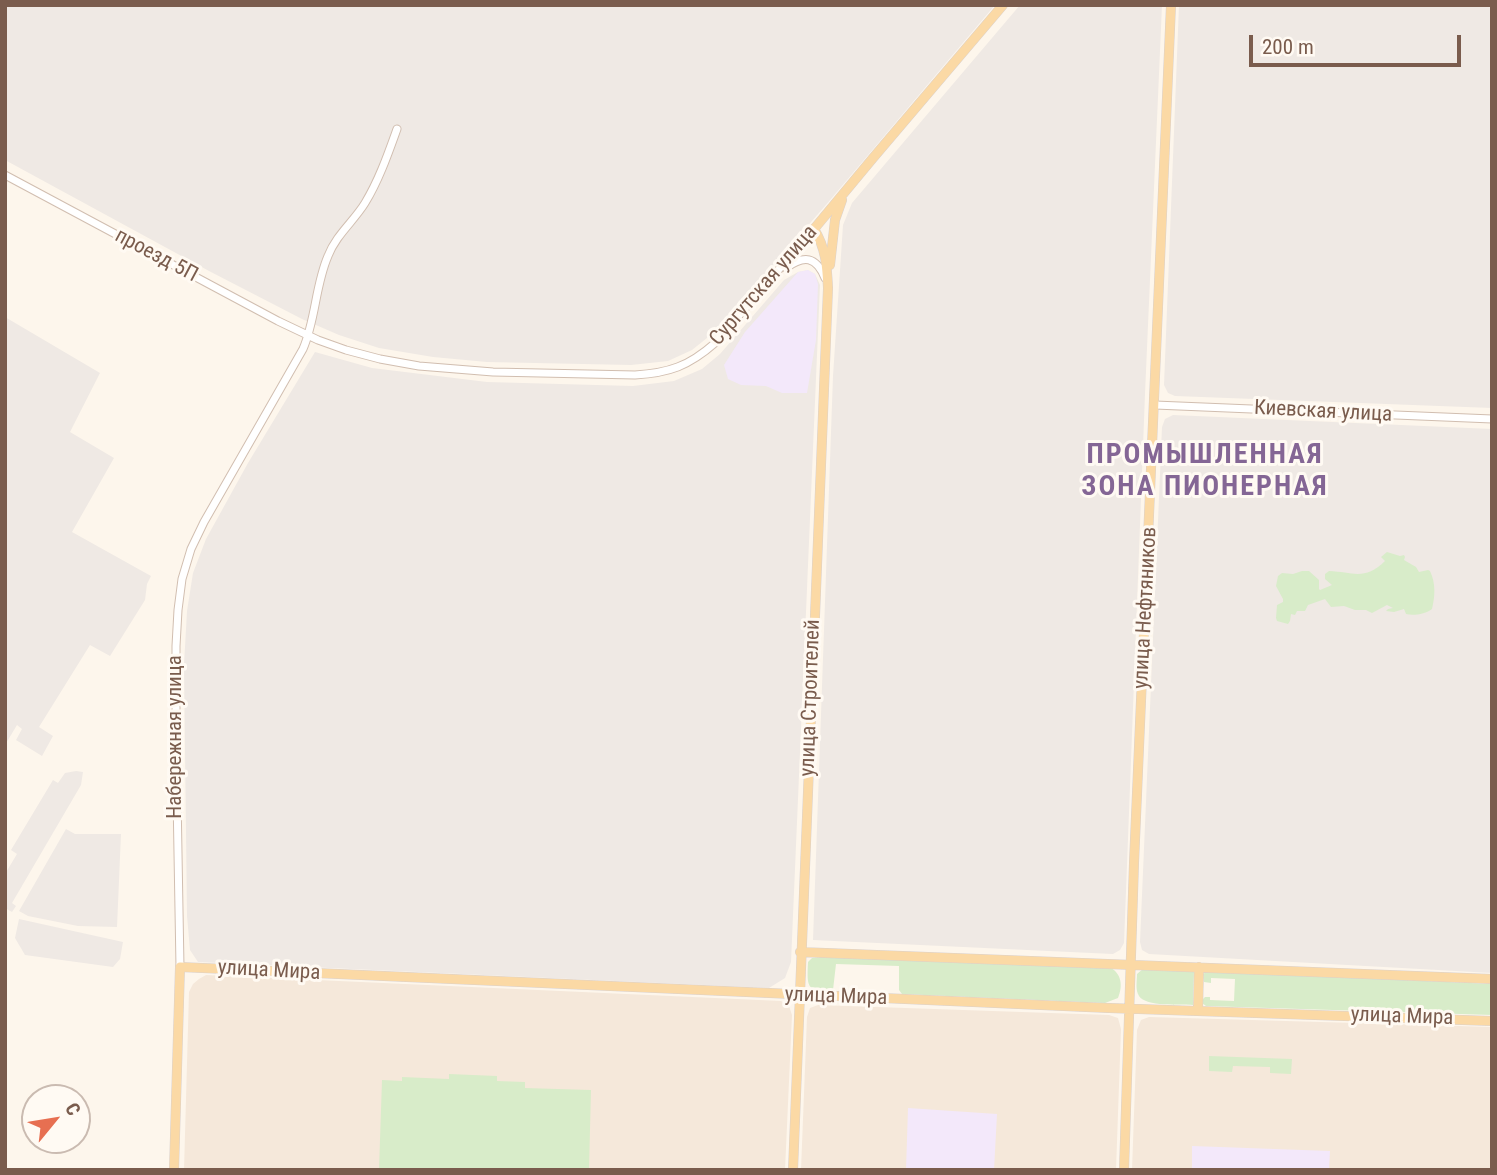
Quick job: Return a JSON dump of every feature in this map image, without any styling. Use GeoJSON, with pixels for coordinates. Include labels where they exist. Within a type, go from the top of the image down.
{"type":"FeatureCollection","features":[{"type":"Feature","properties":{"kind":"main road","name":"Сургутская улица"},"geometry":{"type":"LineString","coordinates":[[814,229],[1003,5]]}},
{"type":"Feature","properties":{"kind":"main road","name":"улица Нефтяников"},"geometry":{"type":"LineString","coordinates":[[1124,1170],[1130,964],[1171,5]]}},
{"type":"Feature","properties":{"kind":"main road"},"geometry":{"type":"LineString","coordinates":[[828,288],[835,220],[846,190]]}},
{"type":"Feature","properties":{"kind":"main road","name":"улица Строителей"},"geometry":{"type":"LineString","coordinates":[[793,1170],[828,288],[825,255],[814,229]]}},
{"type":"Feature","properties":{"kind":"main road","name":"улица Мира"},"geometry":{"type":"LineString","coordinates":[[800,951],[1492,979]]}},
{"type":"Feature","properties":{"kind":"main road","name":"улица Мира"},"geometry":{"type":"LineString","coordinates":[[180,967],[1129,1009],[1492,1021]]}},
{"type":"Feature","properties":{"kind":"main road","name":"Набережная улица"},"geometry":{"type":"LineString","coordinates":[[174,1170],[180,967]]}},
{"type":"Feature","properties":{"kind":"main road"},"geometry":{"type":"LineString","coordinates":[[1198,1011],[1199,967]]}},
{"type":"Feature","properties":{"kind":"street","name":"Набережная улица"},"geometry":{"type":"LineString","coordinates":[[180,967],[175,682],[181,583],[191,549],[204,522],[299,357],[308,336],[328,254],[364,204],[397,129]]}},
{"type":"Feature","properties":{"kind":"street","name":"проезд 5П"},"geometry":{"type":"LineString","coordinates":[[5,175],[308,336]]}},
{"type":"Feature","properties":{"kind":"street","name":"Сургутская улица"},"geometry":{"type":"LineString","coordinates":[[308,336],[362,355],[428,367],[493,372],[608,375],[655,373],[678,368],[706,351],[814,229]]}},
{"type":"Feature","properties":{"kind":"street"},"geometry":{"type":"LineString","coordinates":[[776,274],[794,262],[807,259],[820,267],[828,288]]}},
{"type":"Feature","properties":{"kind":"street","name":"Киевская улица"},"geometry":{"type":"LineString","coordinates":[[1155,405],[1492,419]]}},
{"type":"Feature","properties":{"kind":"shaded area"},"geometry":{"type":"Polygon","coordinates":[[[5,5],[995,5],[717,330],[692,350],[668,361],[631,365],[487,362],[433,357],[379,348],[339,335],[209,271],[5,160],[5,5]]]}},
{"type":"Feature","properties":{"kind":"shaded area"},"geometry":{"type":"Polygon","coordinates":[[[1020,5],[1162,5],[1124,943],[1120,950],[1113,954],[813,940],[833,376],[843,225],[852,203],[1020,5]]]}},
{"type":"Feature","properties":{"kind":"shaded area"},"geometry":{"type":"Polygon","coordinates":[[[1179,5],[1492,5],[1492,408],[1175,396],[1168,393],[1164,385],[1179,5]]]}},
{"type":"Feature","properties":{"kind":"shaded area"},"geometry":{"type":"Polygon","coordinates":[[[808,270],[815,274],[820,285],[791,962],[785,978],[769,988],[198,962],[190,950],[187,916],[184,665],[187,611],[193,573],[206,539],[315,352],[372,368],[487,382],[633,386],[674,381],[702,369],[720,354],[784,280],[808,270]]]}},
{"type":"Feature","properties":{"kind":"shaded area"},"geometry":{"type":"Polygon","coordinates":[[[808,270],[815,274],[818,284],[816,340],[807,393],[782,393],[766,386],[741,385],[728,379],[724,365],[745,332],[798,272],[808,270]]]}},
{"type":"Feature","properties":{"kind":"shaded area"},"geometry":{"type":"Polygon","coordinates":[[[5,317],[100,373],[70,432],[114,458],[72,532],[151,576],[145,600],[110,656],[90,645],[39,727],[53,736],[42,756],[16,740],[22,729],[17,725],[5,745],[5,317]]]}},
{"type":"Feature","properties":{"kind":"shaded area"},"geometry":{"type":"Polygon","coordinates":[[[1173,415],[1492,429],[1492,973],[1149,954],[1142,950],[1140,942],[1162,427],[1165,419],[1173,415]]]}},
{"type":"Feature","properties":{"kind":"shaded area"},"geometry":{"type":"Polygon","coordinates":[[[83,772],[81,785],[12,903],[16,906],[12,912],[5,908],[5,874],[17,854],[11,850],[53,780],[58,783],[65,773],[83,772]]]}},
{"type":"Feature","properties":{"kind":"shaded area"},"geometry":{"type":"Polygon","coordinates":[[[66,829],[75,834],[121,834],[117,927],[78,926],[28,916],[19,911],[66,829]]]}},
{"type":"Feature","properties":{"kind":"shaded area"},"geometry":{"type":"Polygon","coordinates":[[[19,919],[123,942],[120,959],[113,967],[25,955],[15,938],[19,919]]]}},
{"type":"Feature","properties":{"kind":"shaded area"},"geometry":{"type":"Polygon","coordinates":[[[206,975],[781,1001],[789,1006],[792,1015],[785,1170],[184,1170],[189,992],[193,984],[206,975]]]}},
{"type":"Feature","properties":{"kind":"shaded area"},"geometry":{"type":"Polygon","coordinates":[[[818,1005],[1109,1015],[1118,1018],[1121,1029],[1116,1170],[801,1170],[807,1017],[810,1008],[818,1005]]]}},
{"type":"Feature","properties":{"kind":"shaded area"},"geometry":{"type":"Polygon","coordinates":[[[1149,1017],[1492,1027],[1492,1170],[1132,1170],[1137,1030],[1141,1020],[1149,1017]]]}},
{"type":"Feature","properties":{"kind":"shaded area"},"geometry":{"type":"Polygon","coordinates":[[[908,1108],[997,1114],[994,1170],[906,1170],[908,1108]]]}},
{"type":"Feature","properties":{"kind":"shaded area"},"geometry":{"type":"Polygon","coordinates":[[[1192,1146],[1330,1151],[1329,1170],[1192,1170],[1192,1146]]]}},
{"type":"Feature","properties":{"kind":"green space"},"geometry":{"type":"Polygon","coordinates":[[[1387,552],[1404,555],[1404,560],[1419,572],[1430,571],[1434,590],[1432,609],[1409,615],[1404,609],[1386,611],[1393,608],[1387,605],[1372,613],[1344,606],[1331,607],[1325,599],[1308,605],[1305,611],[1291,614],[1288,624],[1277,621],[1277,605],[1283,602],[1283,599],[1276,586],[1278,576],[1282,573],[1309,571],[1319,580],[1320,590],[1332,585],[1325,579],[1325,574],[1329,571],[1365,573],[1385,561],[1381,557],[1387,552]]]}},
{"type":"Feature","properties":{"kind":"green space"},"geometry":{"type":"Polygon","coordinates":[[[812,958],[1109,967],[1119,976],[1121,989],[1118,998],[1105,1003],[902,994],[899,990],[899,966],[836,964],[833,990],[818,990],[813,989],[808,982],[808,962],[812,958]]]}},
{"type":"Feature","properties":{"kind":"green space"},"geometry":{"type":"Polygon","coordinates":[[[1144,968],[1194,971],[1193,1005],[1143,1000],[1138,994],[1137,974],[1144,968]]]}},
{"type":"Feature","properties":{"kind":"green space"},"geometry":{"type":"Polygon","coordinates":[[[1208,971],[1492,984],[1492,1015],[1206,1006],[1202,1003],[1205,997],[1210,997],[1210,1000],[1234,1001],[1235,979],[1211,978],[1211,983],[1204,982],[1203,974],[1208,971]]]}},
{"type":"Feature","properties":{"kind":"green space"},"geometry":{"type":"Polygon","coordinates":[[[1209,1056],[1292,1059],[1291,1074],[1270,1073],[1270,1067],[1233,1066],[1232,1072],[1209,1071],[1209,1056]]]}},
{"type":"Feature","properties":{"kind":"green space"},"geometry":{"type":"Polygon","coordinates":[[[449,1074],[497,1076],[497,1081],[525,1082],[525,1088],[591,1090],[589,1170],[379,1170],[382,1080],[402,1081],[402,1077],[449,1079],[449,1074]]]}},
{"type":"Feature","properties":{"kind":"district","name":"ПРОМЫШЛЕННАЯ ЗОНА ПИОНЕРНАЯ"},"geometry":{"type":"Point","coordinates":[1205,472]}}]}
